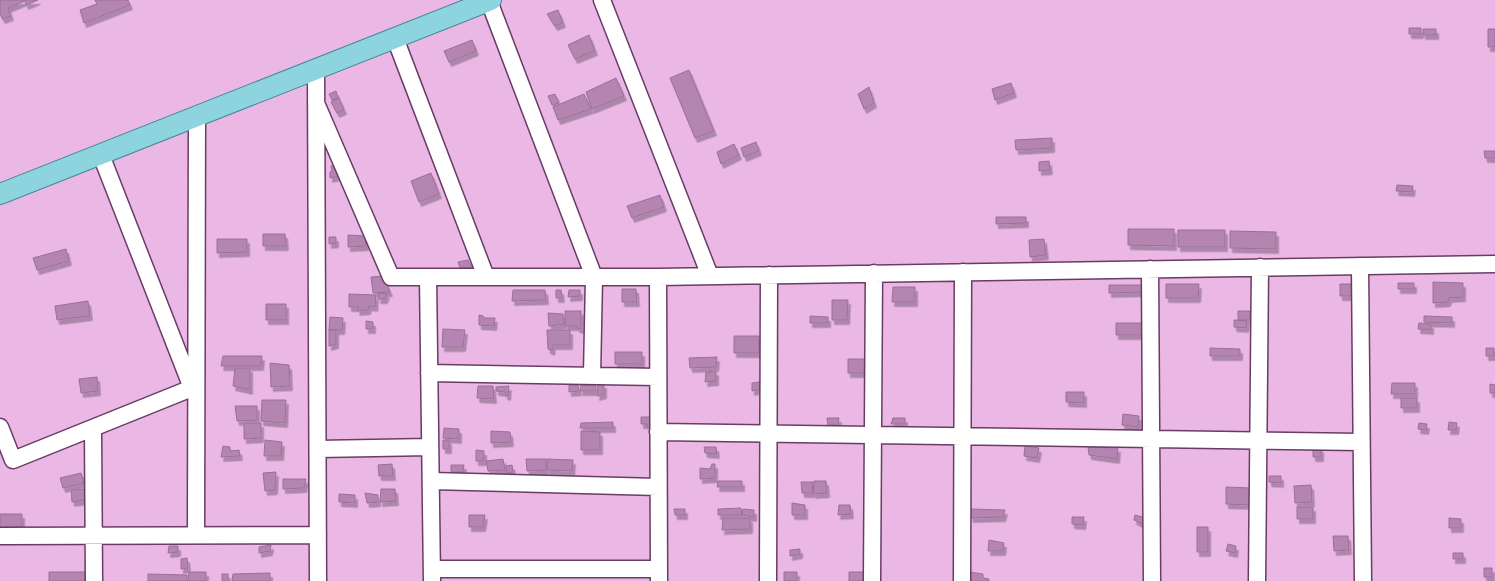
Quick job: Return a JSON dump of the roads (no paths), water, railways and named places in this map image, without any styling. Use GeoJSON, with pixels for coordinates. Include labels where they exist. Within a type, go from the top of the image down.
{"type":"FeatureCollection","features":[{"type":"Feature","properties":{"kind":"main road"},"geometry":{"type":"LineString","coordinates":[[0,194],[490,0]]}},
{"type":"Feature","properties":{"kind":"street"},"geometry":{"type":"LineString","coordinates":[[490,0],[594,277],[592,376]]}},
{"type":"Feature","properties":{"kind":"street"},"geometry":{"type":"LineString","coordinates":[[602,0],[710,276]]}},
{"type":"Feature","properties":{"kind":"street"},"geometry":{"type":"LineString","coordinates":[[395,38],[486,277]]}},
{"type":"Feature","properties":{"kind":"street"},"geometry":{"type":"LineString","coordinates":[[316,70],[318,581]]}},
{"type":"Feature","properties":{"kind":"street"},"geometry":{"type":"LineString","coordinates":[[316,103],[391,278],[658,277],[1495,264]]}},
{"type":"Feature","properties":{"kind":"street"},"geometry":{"type":"LineString","coordinates":[[196,536],[197,117]]}},
{"type":"Feature","properties":{"kind":"street"},"geometry":{"type":"LineString","coordinates":[[0,427],[13,460],[192,388],[101,154]]}},
{"type":"Feature","properties":{"kind":"street"},"geometry":{"type":"LineString","coordinates":[[1360,266],[1362,581]]}},
{"type":"Feature","properties":{"kind":"street"},"geometry":{"type":"LineString","coordinates":[[1257,581],[1260,267]]}},
{"type":"Feature","properties":{"kind":"street"},"geometry":{"type":"LineString","coordinates":[[1150,269],[1152,581]]}},
{"type":"Feature","properties":{"kind":"street"},"geometry":{"type":"LineString","coordinates":[[962,581],[963,272]]}},
{"type":"Feature","properties":{"kind":"street"},"geometry":{"type":"LineString","coordinates":[[872,581],[874,273]]}},
{"type":"Feature","properties":{"kind":"street"},"geometry":{"type":"LineString","coordinates":[[768,581],[769,275]]}},
{"type":"Feature","properties":{"kind":"street"},"geometry":{"type":"LineString","coordinates":[[428,277],[432,575],[659,575],[658,277]]}},
{"type":"Feature","properties":{"kind":"street"},"geometry":{"type":"LineString","coordinates":[[429,373],[658,377]]}},
{"type":"Feature","properties":{"kind":"street"},"geometry":{"type":"LineString","coordinates":[[93,428],[94,581]]}},
{"type":"Feature","properties":{"kind":"street"},"geometry":{"type":"LineString","coordinates":[[658,432],[1361,442]]}},
{"type":"Feature","properties":{"kind":"street"},"geometry":{"type":"LineString","coordinates":[[318,449],[430,447]]}},
{"type":"Feature","properties":{"kind":"street"},"geometry":{"type":"LineString","coordinates":[[430,481],[658,487]]}},
{"type":"Feature","properties":{"kind":"street"},"geometry":{"type":"LineString","coordinates":[[0,536],[318,535]]}}]}
